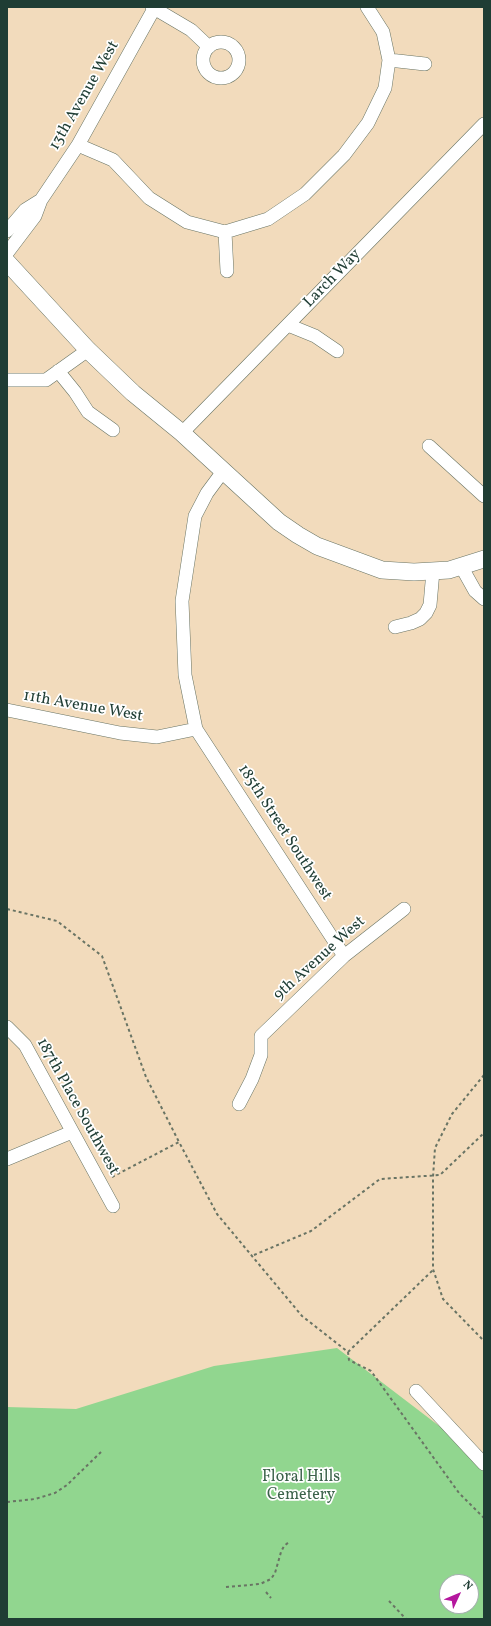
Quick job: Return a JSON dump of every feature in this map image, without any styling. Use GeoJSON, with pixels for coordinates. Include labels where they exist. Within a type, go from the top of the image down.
{"type":"FeatureCollection","features":[{"type":"Feature","properties":{"kind":"main road"},"geometry":{"type":"LineString","coordinates":[[7,262],[88,350],[133,393],[224,470],[279,522],[317,546],[382,570],[414,572],[449,570],[484,559]]}},
{"type":"Feature","properties":{"kind":"street"},"geometry":{"type":"LineString","coordinates":[[154,7],[191,30],[209,47]]}},
{"type":"Feature","properties":{"kind":"street","name":"13th Avenue West"},"geometry":{"type":"LineString","coordinates":[[7,253],[35,216],[41,200],[78,145],[154,7]]}},
{"type":"Feature","properties":{"kind":"street"},"geometry":{"type":"LineString","coordinates":[[78,145],[113,160],[149,198],[187,222],[225,232],[268,219],[304,194],[344,155],[368,123],[385,88],[389,60],[383,32],[368,8]]}},
{"type":"Feature","properties":{"kind":"street"},"geometry":{"type":"LineString","coordinates":[[389,60],[425,64]]}},
{"type":"Feature","properties":{"kind":"street","name":"Larch Way"},"geometry":{"type":"LineString","coordinates":[[182,433],[484,124]]}},
{"type":"Feature","properties":{"kind":"street","name":"13th Avenue West"},"geometry":{"type":"LineString","coordinates":[[7,231],[25,210],[41,200]]}},
{"type":"Feature","properties":{"kind":"street"},"geometry":{"type":"LineString","coordinates":[[225,232],[227,271]]}},
{"type":"Feature","properties":{"kind":"street"},"geometry":{"type":"LineString","coordinates":[[288,325],[315,336],[337,351]]}},
{"type":"Feature","properties":{"kind":"street"},"geometry":{"type":"LineString","coordinates":[[7,380],[46,380],[88,350]]}},
{"type":"Feature","properties":{"kind":"street"},"geometry":{"type":"LineString","coordinates":[[58,371],[75,392],[88,412],[113,430]]}},
{"type":"Feature","properties":{"kind":"street"},"geometry":{"type":"LineString","coordinates":[[429,446],[484,496]]}},
{"type":"Feature","properties":{"kind":"street"},"geometry":{"type":"LineString","coordinates":[[196,729],[184,675],[182,601],[195,516],[207,493],[224,470]]}},
{"type":"Feature","properties":{"kind":"street"},"geometry":{"type":"LineString","coordinates":[[461,566],[475,591],[484,599]]}},
{"type":"Feature","properties":{"kind":"street"},"geometry":{"type":"LineString","coordinates":[[395,627],[420,619],[426,613],[430,605],[433,571]]}},
{"type":"Feature","properties":{"kind":"street","name":"11th Avenue West"},"geometry":{"type":"LineString","coordinates":[[7,710],[120,733],[157,737],[196,729]]}},
{"type":"Feature","properties":{"kind":"street","name":"185th Street Southwest"},"geometry":{"type":"LineString","coordinates":[[196,729],[344,956]]}},
{"type":"Feature","properties":{"kind":"street","name":"9th Avenue West"},"geometry":{"type":"LineString","coordinates":[[239,1104],[252,1079],[261,1055],[261,1036],[344,956],[404,909]]}},
{"type":"Feature","properties":{"kind":"street","name":"187th Place Southwest"},"geometry":{"type":"LineString","coordinates":[[7,1026],[25,1046],[113,1206]]}},
{"type":"Feature","properties":{"kind":"street"},"geometry":{"type":"LineString","coordinates":[[7,1159],[72,1132]]}},
{"type":"Feature","properties":{"kind":"street"},"geometry":{"type":"LineString","coordinates":[[416,1391],[484,1464]]}},
{"type":"Feature","properties":{"kind":"path"},"geometry":{"type":"LineString","coordinates":[[7,909],[57,921],[102,956],[146,1077],[217,1214],[302,1316],[348,1352],[349,1360],[371,1371],[460,1493],[484,1518]]}},
{"type":"Feature","properties":{"kind":"path"},"geometry":{"type":"LineString","coordinates":[[484,1075],[452,1114],[435,1148],[433,1176],[433,1269],[443,1298],[484,1341]]}},
{"type":"Feature","properties":{"kind":"path"},"geometry":{"type":"LineString","coordinates":[[254,1255],[311,1231],[380,1179],[440,1175],[484,1133]]}},
{"type":"Feature","properties":{"kind":"path"},"geometry":{"type":"LineString","coordinates":[[100,1183],[179,1142]]}},
{"type":"Feature","properties":{"kind":"path"},"geometry":{"type":"LineString","coordinates":[[348,1352],[433,1269]]}},
{"type":"Feature","properties":{"kind":"path"},"geometry":{"type":"LineString","coordinates":[[7,1502],[35,1499],[55,1493],[67,1485],[101,1452]]}},
{"type":"Feature","properties":{"kind":"path"},"geometry":{"type":"LineString","coordinates":[[226,1586],[260,1584],[272,1579],[275,1574],[281,1552],[288,1542]]}},
{"type":"Feature","properties":{"kind":"path"},"geometry":{"type":"LineString","coordinates":[[266,1592],[271,1598]]}},
{"type":"Feature","properties":{"kind":"path"},"geometry":{"type":"LineString","coordinates":[[389,1601],[406,1619]]}},
{"type":"Feature","properties":{"kind":"green space","name":"Floral Hills Cemetery"},"geometry":{"type":"Polygon","coordinates":[[[337,1348],[468,1448],[484,1466],[484,1619],[7,1619],[7,1407],[76,1409],[214,1366],[337,1348]]]}}]}
